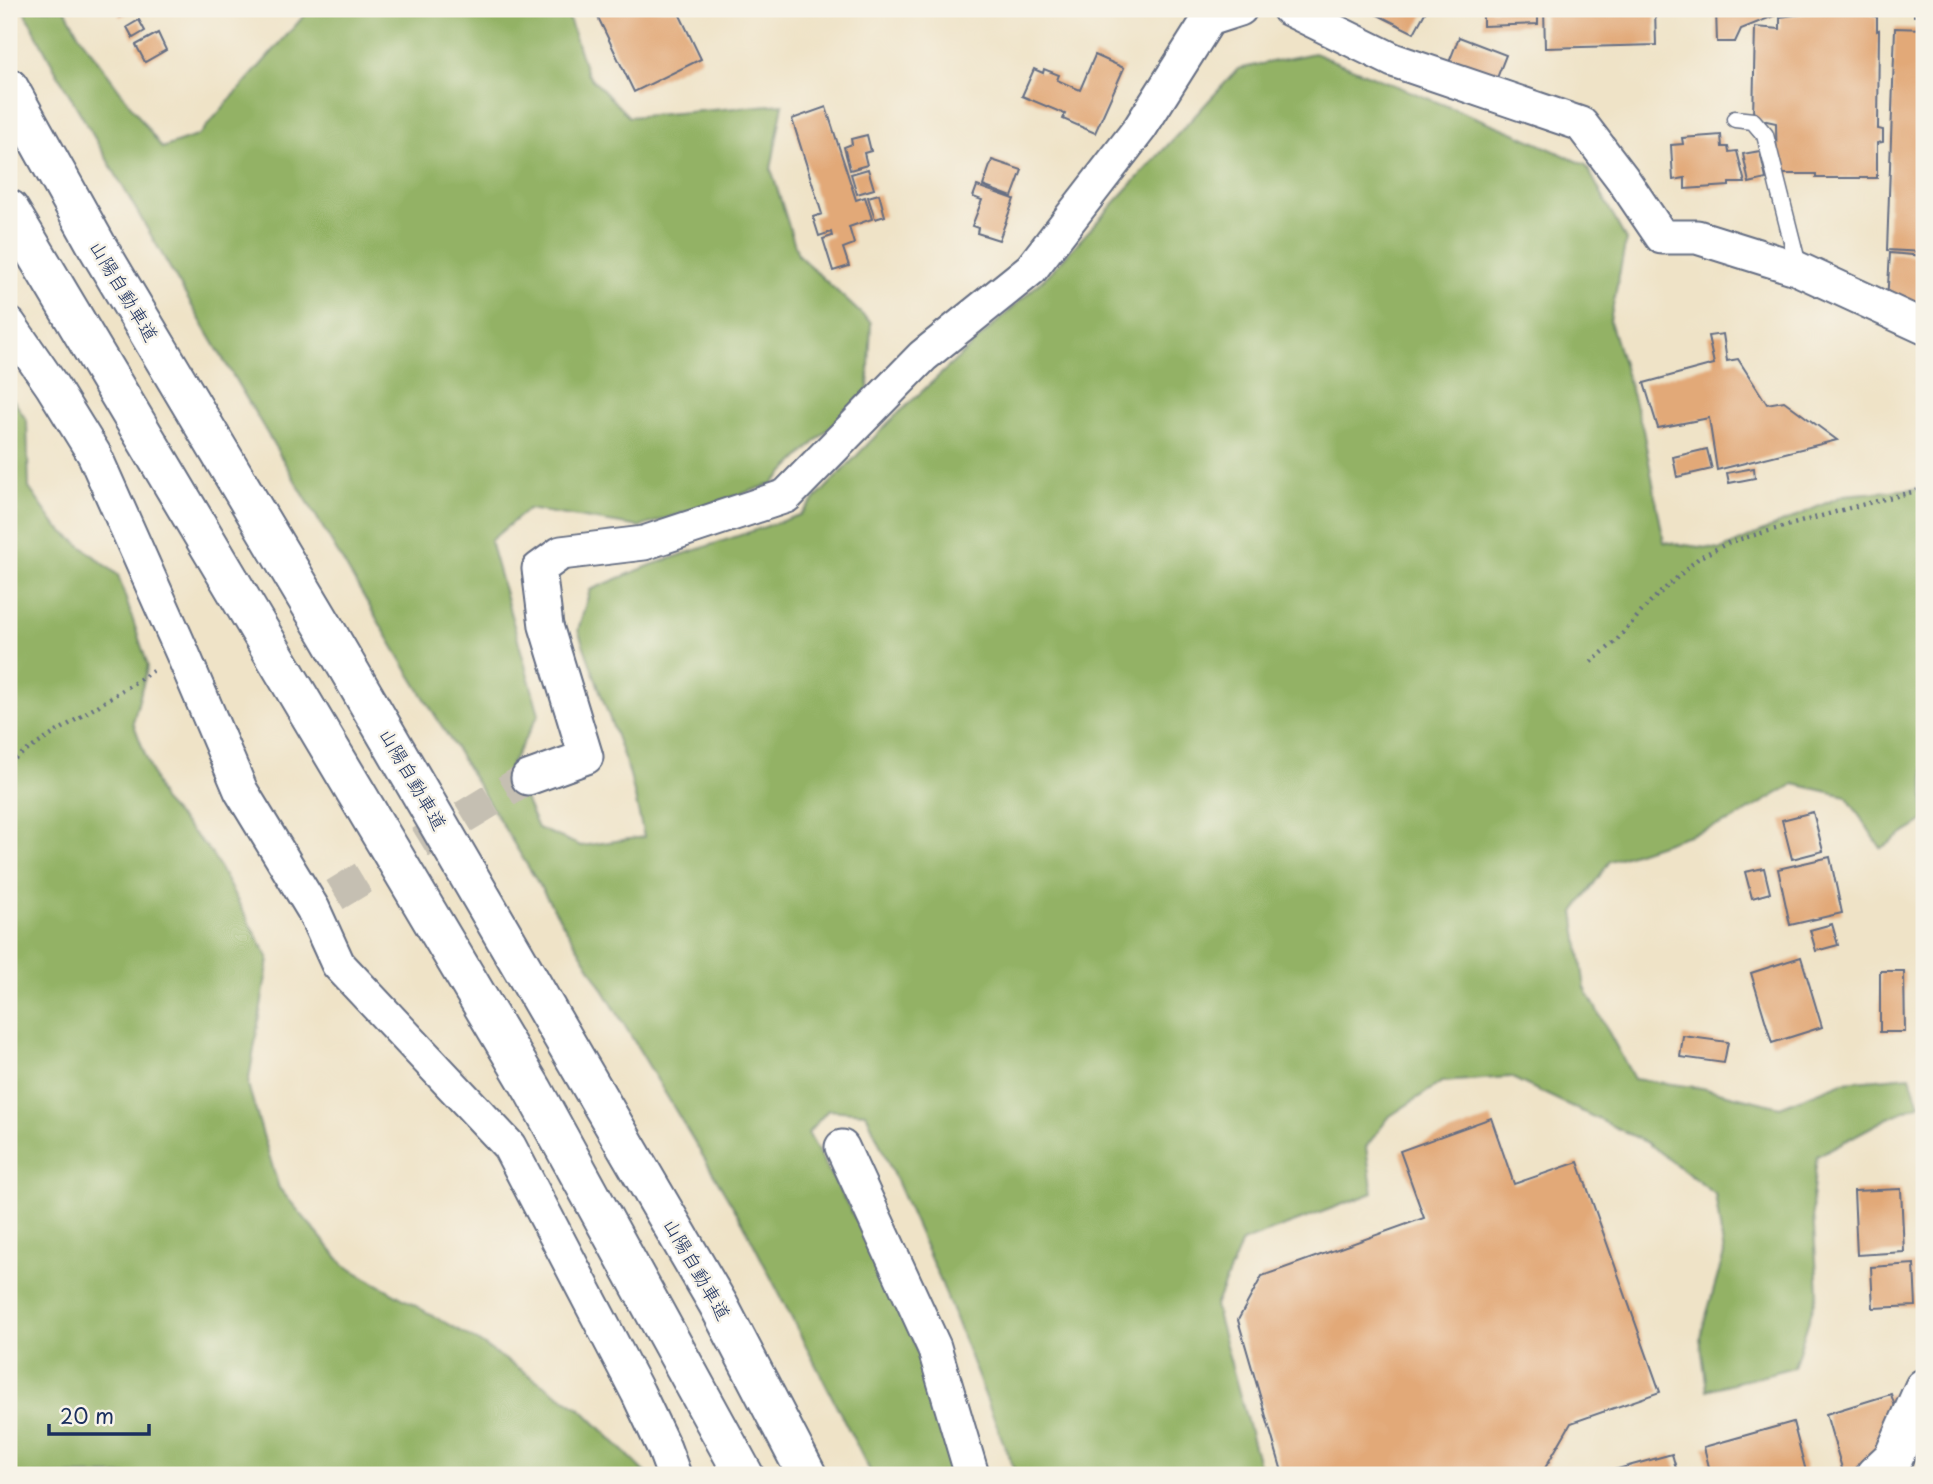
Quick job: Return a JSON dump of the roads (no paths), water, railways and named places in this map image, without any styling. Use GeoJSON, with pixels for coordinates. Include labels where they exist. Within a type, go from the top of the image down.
{"type":"FeatureCollection","features":[{"type":"Feature","properties":{"kind":"main road","name":"山陽自動車道"},"geometry":{"type":"LineString","coordinates":[[9,88],[97,246],[328,634],[704,1281],[807,1475]]}},
{"type":"Feature","properties":{"kind":"main road"},"geometry":{"type":"LineString","coordinates":[[9,209],[533,1090],[744,1475]]}},
{"type":"Feature","properties":{"kind":"main road"},"geometry":{"type":"LineString","coordinates":[[1875,1475],[1893,1458],[1924,1388]]}},
{"type":"Feature","properties":{"kind":"street"},"geometry":{"type":"LineString","coordinates":[[1289,9],[1393,60],[1581,124],[1662,237],[1697,237],[1800,269],[1924,327]]}},
{"type":"Feature","properties":{"kind":"street"},"geometry":{"type":"LineString","coordinates":[[528,778],[586,757],[547,626],[539,569],[561,553],[644,543],[786,496],[923,356],[1031,269],[1140,128],[1211,12]]}},
{"type":"Feature","properties":{"kind":"street"},"geometry":{"type":"LineString","coordinates":[[9,324],[94,454],[241,791],[324,902],[338,964],[509,1146],[638,1393],[674,1475]]}},
{"type":"Feature","properties":{"kind":"street"},"geometry":{"type":"LineString","coordinates":[[842,1147],[934,1347],[972,1475]]}},
{"type":"Feature","properties":{"kind":"lane"},"geometry":{"type":"LineString","coordinates":[[1735,119],[1753,121],[1765,135],[1800,269]]}},
{"type":"Feature","properties":{"kind":"tunnel"},"geometry":{"type":"LineString","coordinates":[[335,895],[528,778]]}}]}
